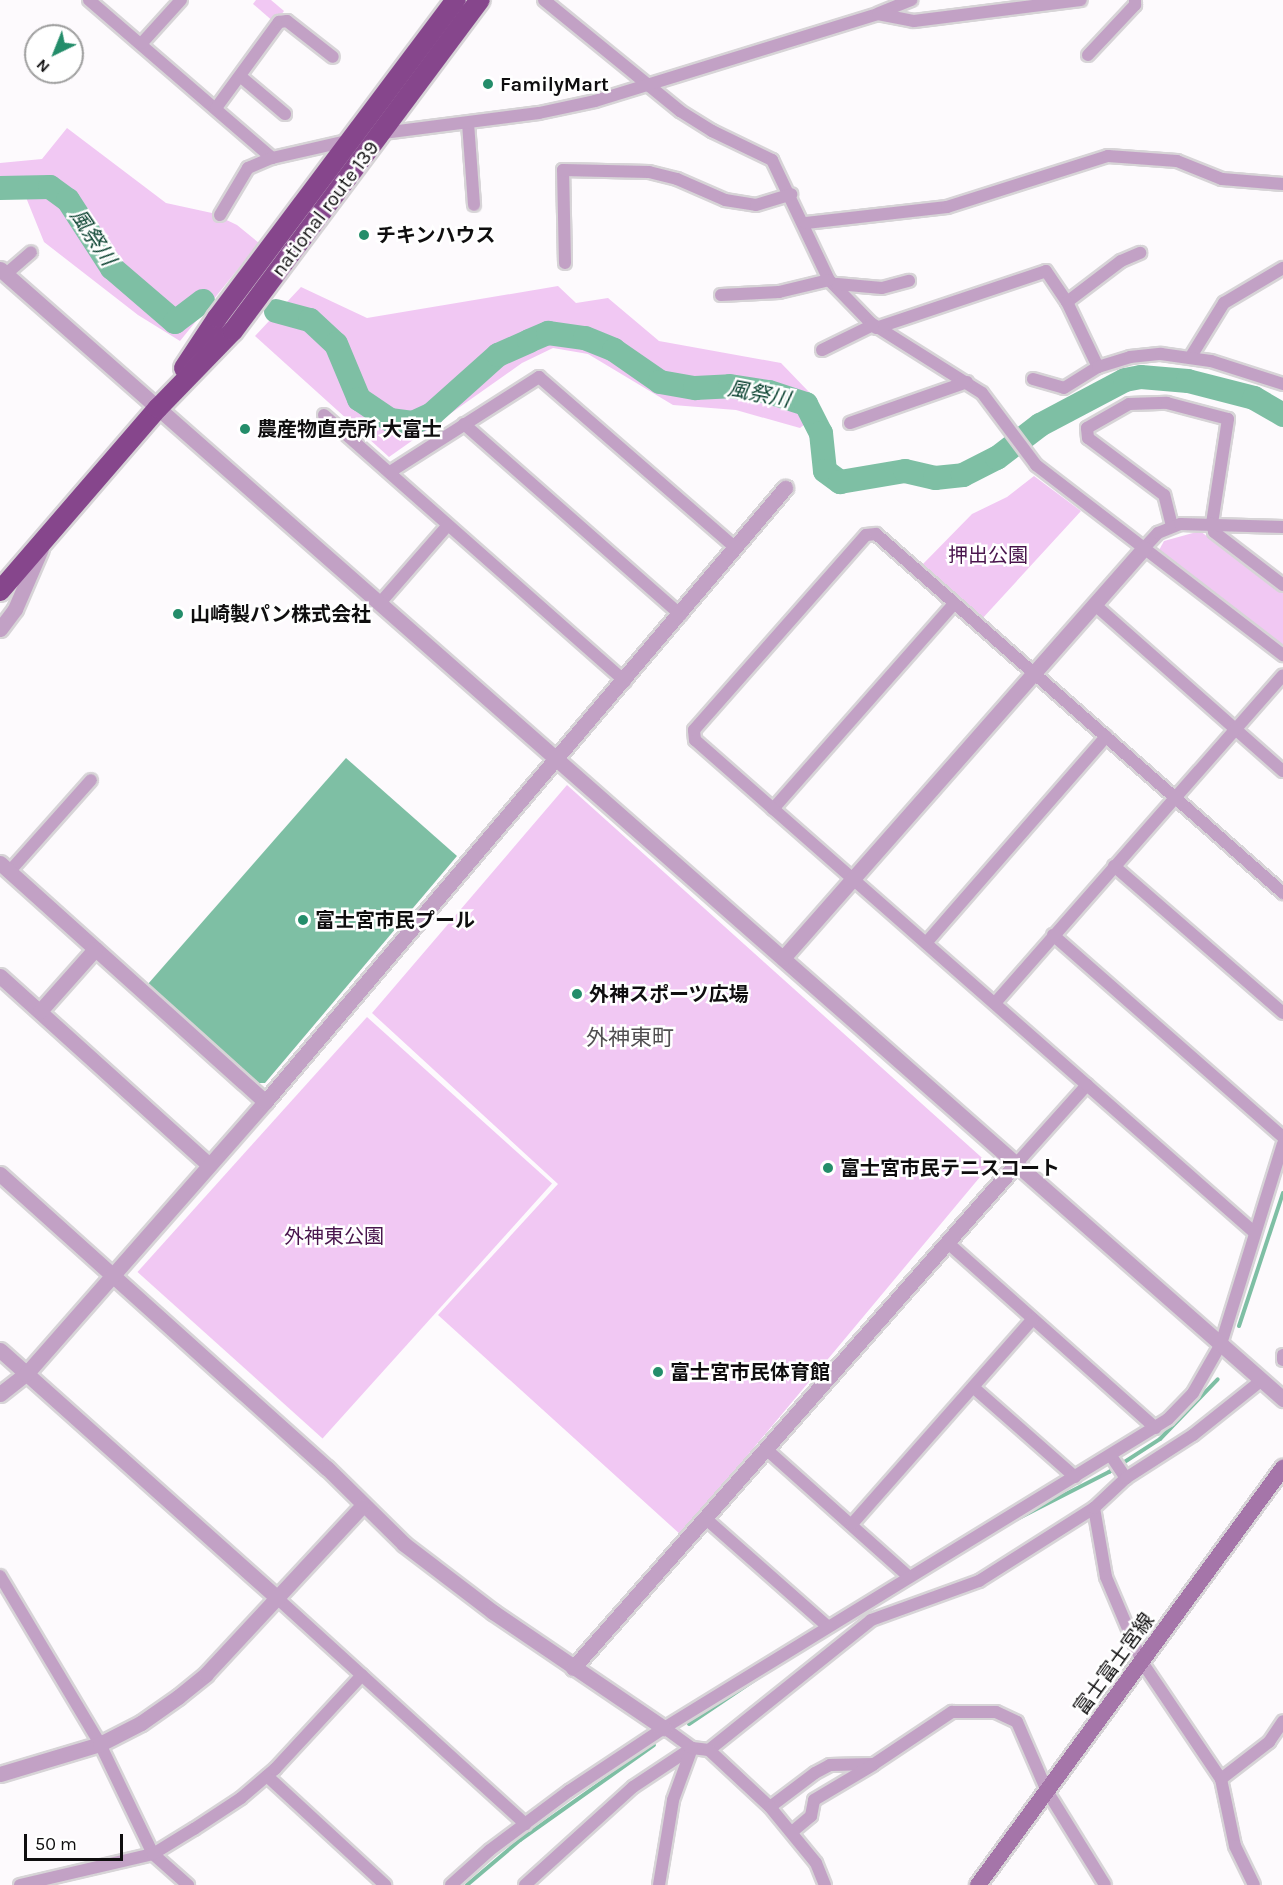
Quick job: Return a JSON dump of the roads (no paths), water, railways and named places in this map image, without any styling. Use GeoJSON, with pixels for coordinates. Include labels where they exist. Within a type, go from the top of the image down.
{"type":"FeatureCollection","features":[{"type":"Feature","properties":{"kind":"highway","name":"national route 139"},"geometry":{"type":"LineString","coordinates":[[158,408],[217,318],[355,139],[456,0]]}},
{"type":"Feature","properties":{"kind":"highway","name":"national route 139"},"geometry":{"type":"LineString","coordinates":[[0,591],[158,408],[233,331],[383,133],[480,0]]}},
{"type":"Feature","properties":{"kind":"main road","name":"富士富士宮線"},"geometry":{"type":"LineString","coordinates":[[978,1885],[1283,1468]]}},
{"type":"Feature","properties":{"kind":"street"},"geometry":{"type":"LineString","coordinates":[[89,0],[142,43],[272,158]]}},
{"type":"Feature","properties":{"kind":"street"},"geometry":{"type":"LineString","coordinates":[[142,43],[181,0]]}},
{"type":"Feature","properties":{"kind":"street"},"geometry":{"type":"LineString","coordinates":[[544,0],[646,86],[712,132],[772,160],[806,223],[833,282],[874,326],[982,393],[1036,465],[1283,655]]}},
{"type":"Feature","properties":{"kind":"street"},"geometry":{"type":"LineString","coordinates":[[383,133],[468,123],[595,101],[746,52],[878,14],[911,0]]}},
{"type":"Feature","properties":{"kind":"street"},"geometry":{"type":"LineString","coordinates":[[878,14],[914,21],[1073,0]]}},
{"type":"Feature","properties":{"kind":"street"},"geometry":{"type":"LineString","coordinates":[[1088,55],[1135,5],[1135,0]]}},
{"type":"Feature","properties":{"kind":"street"},"geometry":{"type":"LineString","coordinates":[[216,108],[279,22],[287,21],[333,57]]}},
{"type":"Feature","properties":{"kind":"street"},"geometry":{"type":"LineString","coordinates":[[240,76],[285,114]]}},
{"type":"Feature","properties":{"kind":"street"},"geometry":{"type":"LineString","coordinates":[[468,123],[474,205]]}},
{"type":"Feature","properties":{"kind":"street"},"geometry":{"type":"LineString","coordinates":[[220,215],[248,168],[272,158],[355,139]]}},
{"type":"Feature","properties":{"kind":"street"},"geometry":{"type":"LineString","coordinates":[[806,223],[947,207],[1108,156],[1178,161],[1222,179],[1283,184]]}},
{"type":"Feature","properties":{"kind":"street"},"geometry":{"type":"LineString","coordinates":[[565,263],[563,170],[649,172],[677,179],[725,200],[756,205],[791,194]]}},
{"type":"Feature","properties":{"kind":"street"},"geometry":{"type":"LineString","coordinates":[[31,252],[3,271],[1283,1399]]}},
{"type":"Feature","properties":{"kind":"street"},"geometry":{"type":"LineString","coordinates":[[1067,302],[1121,261],[1140,253]]}},
{"type":"Feature","properties":{"kind":"street"},"geometry":{"type":"LineString","coordinates":[[1190,357],[1224,303],[1283,268]]}},
{"type":"Feature","properties":{"kind":"street"},"geometry":{"type":"LineString","coordinates":[[822,350],[874,326],[1046,271],[1067,302],[1098,367]]}},
{"type":"Feature","properties":{"kind":"street"},"geometry":{"type":"LineString","coordinates":[[721,295],[779,292],[833,282],[882,288],[909,281]]}},
{"type":"Feature","properties":{"kind":"street"},"geometry":{"type":"LineString","coordinates":[[1033,380],[1064,388],[1098,367],[1130,357],[1161,354],[1190,357],[1258,373],[1283,384]]}},
{"type":"Feature","properties":{"kind":"street"},"geometry":{"type":"LineString","coordinates":[[390,472],[539,377],[736,548]]}},
{"type":"Feature","properties":{"kind":"street"},"geometry":{"type":"LineString","coordinates":[[850,423],[967,382]]}},
{"type":"Feature","properties":{"kind":"street"},"geometry":{"type":"LineString","coordinates":[[1172,526],[1164,495],[1088,438],[1087,428],[1129,404],[1167,403],[1228,419],[1212,523],[1214,532],[1283,585]]}},
{"type":"Feature","properties":{"kind":"street"},"geometry":{"type":"LineString","coordinates":[[324,415],[625,681]]}},
{"type":"Feature","properties":{"kind":"street"},"geometry":{"type":"LineString","coordinates":[[464,424],[681,615]]}},
{"type":"Feature","properties":{"kind":"street"},"geometry":{"type":"LineString","coordinates":[[0,1394],[26,1374],[265,1102],[681,615],[785,488]]}},
{"type":"Feature","properties":{"kind":"street"},"geometry":{"type":"LineString","coordinates":[[783,957],[1144,548],[1172,526],[1212,523],[1283,528]]}},
{"type":"Feature","properties":{"kind":"street"},"geometry":{"type":"LineString","coordinates":[[380,603],[448,525]]}},
{"type":"Feature","properties":{"kind":"street"},"geometry":{"type":"LineString","coordinates":[[1256,1233],[694,740],[694,730],[866,535],[876,534],[1283,893]]}},
{"type":"Feature","properties":{"kind":"street"},"geometry":{"type":"LineString","coordinates":[[0,629],[15,609],[43,543]]}},
{"type":"Feature","properties":{"kind":"street"},"geometry":{"type":"LineString","coordinates":[[773,808],[954,604]]}},
{"type":"Feature","properties":{"kind":"street"},"geometry":{"type":"LineString","coordinates":[[1094,604],[1283,771]]}},
{"type":"Feature","properties":{"kind":"street"},"geometry":{"type":"LineString","coordinates":[[995,1003],[1283,675]]}},
{"type":"Feature","properties":{"kind":"street"},"geometry":{"type":"LineString","coordinates":[[926,943],[1106,737]]}},
{"type":"Feature","properties":{"kind":"street"},"geometry":{"type":"LineString","coordinates":[[91,780],[5,867],[265,1102]]}},
{"type":"Feature","properties":{"kind":"street"},"geometry":{"type":"LineString","coordinates":[[1114,866],[1283,1013]]}},
{"type":"Feature","properties":{"kind":"street"},"geometry":{"type":"LineString","coordinates":[[1053,935],[1283,1137]]}},
{"type":"Feature","properties":{"kind":"street"},"geometry":{"type":"LineString","coordinates":[[39,1011],[95,949]]}},
{"type":"Feature","properties":{"kind":"street"},"geometry":{"type":"LineString","coordinates":[[0,976],[209,1165]]}},
{"type":"Feature","properties":{"kind":"street"},"geometry":{"type":"LineString","coordinates":[[573,1668],[1087,1085]]}},
{"type":"Feature","properties":{"kind":"street"},"geometry":{"type":"LineString","coordinates":[[452,1885],[525,1824],[664,1728],[827,1626],[1156,1428],[1193,1393],[1221,1344],[1256,1233],[1279,1172],[1283,1144]]}},
{"type":"Feature","properties":{"kind":"street"},"geometry":{"type":"LineString","coordinates":[[0,1174],[327,1468],[362,1506],[443,1576],[573,1668],[692,1748],[709,1750],[770,1807],[792,1832],[816,1863],[825,1885]]}},
{"type":"Feature","properties":{"kind":"street"},"geometry":{"type":"LineString","coordinates":[[948,1243],[1156,1428]]}},
{"type":"Feature","properties":{"kind":"street"},"geometry":{"type":"LineString","coordinates":[[852,1524],[1033,1319]]}},
{"type":"Feature","properties":{"kind":"street"},"geometry":{"type":"LineString","coordinates":[[0,1350],[525,1824]]}},
{"type":"Feature","properties":{"kind":"street"},"geometry":{"type":"LineString","coordinates":[[1283,1355],[1283,1360]]}},
{"type":"Feature","properties":{"kind":"street"},"geometry":{"type":"LineString","coordinates":[[709,1750],[871,1620],[979,1581],[1094,1508],[1126,1478],[1193,1435],[1262,1380]]}},
{"type":"Feature","properties":{"kind":"street"},"geometry":{"type":"LineString","coordinates":[[973,1387],[1075,1478]]}},
{"type":"Feature","properties":{"kind":"street"},"geometry":{"type":"LineString","coordinates":[[766,1449],[909,1577]]}},
{"type":"Feature","properties":{"kind":"street"},"geometry":{"type":"LineString","coordinates":[[1111,1456],[1126,1478]]}},
{"type":"Feature","properties":{"kind":"street"},"geometry":{"type":"LineString","coordinates":[[0,1774],[100,1744],[141,1723],[206,1674],[362,1506]]}},
{"type":"Feature","properties":{"kind":"street"},"geometry":{"type":"LineString","coordinates":[[1094,1508],[1106,1577],[1142,1662],[1221,1779],[1235,1846],[1249,1884]]}},
{"type":"Feature","properties":{"kind":"street"},"geometry":{"type":"LineString","coordinates":[[705,1518],[827,1626]]}},
{"type":"Feature","properties":{"kind":"street"},"geometry":{"type":"LineString","coordinates":[[0,1576],[100,1744],[153,1854],[188,1885]]}},
{"type":"Feature","properties":{"kind":"street"},"geometry":{"type":"LineString","coordinates":[[20,1885],[153,1854],[241,1797],[267,1776],[362,1675]]}},
{"type":"Feature","properties":{"kind":"street"},"geometry":{"type":"LineString","coordinates":[[792,1832],[811,1816],[814,1800],[874,1764],[952,1712],[996,1712],[1017,1722],[1047,1791],[1105,1885]]}},
{"type":"Feature","properties":{"kind":"street"},"geometry":{"type":"LineString","coordinates":[[1221,1779],[1269,1742],[1283,1721]]}},
{"type":"Feature","properties":{"kind":"street"},"geometry":{"type":"LineString","coordinates":[[525,1885],[633,1787],[692,1748]]}},
{"type":"Feature","properties":{"kind":"street"},"geometry":{"type":"LineString","coordinates":[[659,1885],[673,1800],[692,1748]]}},
{"type":"Feature","properties":{"kind":"street"},"geometry":{"type":"LineString","coordinates":[[770,1807],[830,1765],[874,1764]]}},
{"type":"Feature","properties":{"kind":"street"},"geometry":{"type":"LineString","coordinates":[[267,1776],[385,1885]]}},
{"type":"Feature","properties":{"kind":"waterway","name":"風祭川"},"geometry":{"type":"LineString","coordinates":[[0,188],[50,187],[68,200],[112,268],[175,322],[203,301]]}},
{"type":"Feature","properties":{"kind":"waterway","name":"風祭川"},"geometry":{"type":"LineString","coordinates":[[276,311],[310,320],[336,344],[359,399],[390,420],[413,423],[432,414],[498,355],[548,333],[585,338],[614,350],[660,382],[695,388],[730,386],[769,392],[806,404],[821,433],[825,471],[840,482],[905,471],[935,478],[963,475],[997,458],[1040,425],[1125,380],[1141,377],[1188,381],[1254,398],[1283,415]]}},
{"type":"Feature","properties":{"kind":"waterway"},"geometry":{"type":"LineString","coordinates":[[1239,1326],[1283,1193]]}},
{"type":"Feature","properties":{"kind":"waterway"},"geometry":{"type":"LineString","coordinates":[[1015,1520],[1109,1472],[1160,1439],[1218,1379]]}},
{"type":"Feature","properties":{"kind":"waterway"},"geometry":{"type":"LineString","coordinates":[[689,1724],[771,1669]]}},
{"type":"Feature","properties":{"kind":"waterway"},"geometry":{"type":"LineString","coordinates":[[467,1885],[520,1840],[654,1745]]}},
{"type":"Feature","properties":{"kind":"place","name":"FamilyMart"},"geometry":{"type":"Point","coordinates":[488,84]}},
{"type":"Feature","properties":{"kind":"place","name":"チキンハウス"},"geometry":{"type":"Point","coordinates":[364,235]}},
{"type":"Feature","properties":{"kind":"place","name":"農産物直売所 大富士"},"geometry":{"type":"Point","coordinates":[245,429]}},
{"type":"Feature","properties":{"kind":"place","name":"山崎製パン株式会社"},"geometry":{"type":"Point","coordinates":[178,614]}},
{"type":"Feature","properties":{"kind":"place","name":"富士宮市民プール"},"geometry":{"type":"Point","coordinates":[303,920]}},
{"type":"Feature","properties":{"kind":"place","name":"外神スポーツ広場"},"geometry":{"type":"Point","coordinates":[577,994]}},
{"type":"Feature","properties":{"kind":"place","name":"富士宮市民テニスコート"},"geometry":{"type":"Point","coordinates":[828,1168]}},
{"type":"Feature","properties":{"kind":"place","name":"富士宮市民体育館"},"geometry":{"type":"Point","coordinates":[658,1372]}},
{"type":"Feature","properties":{"kind":"district","name":"外神東町"},"geometry":{"type":"Point","coordinates":[630,1039]}},
{"type":"Feature","properties":{"kind":"park label","name":"押出公園"},"geometry":{"type":"Point","coordinates":[988,555]}},
{"type":"Feature","properties":{"kind":"park label","name":"外神東公園"},"geometry":{"type":"Point","coordinates":[334,1236]}}]}
